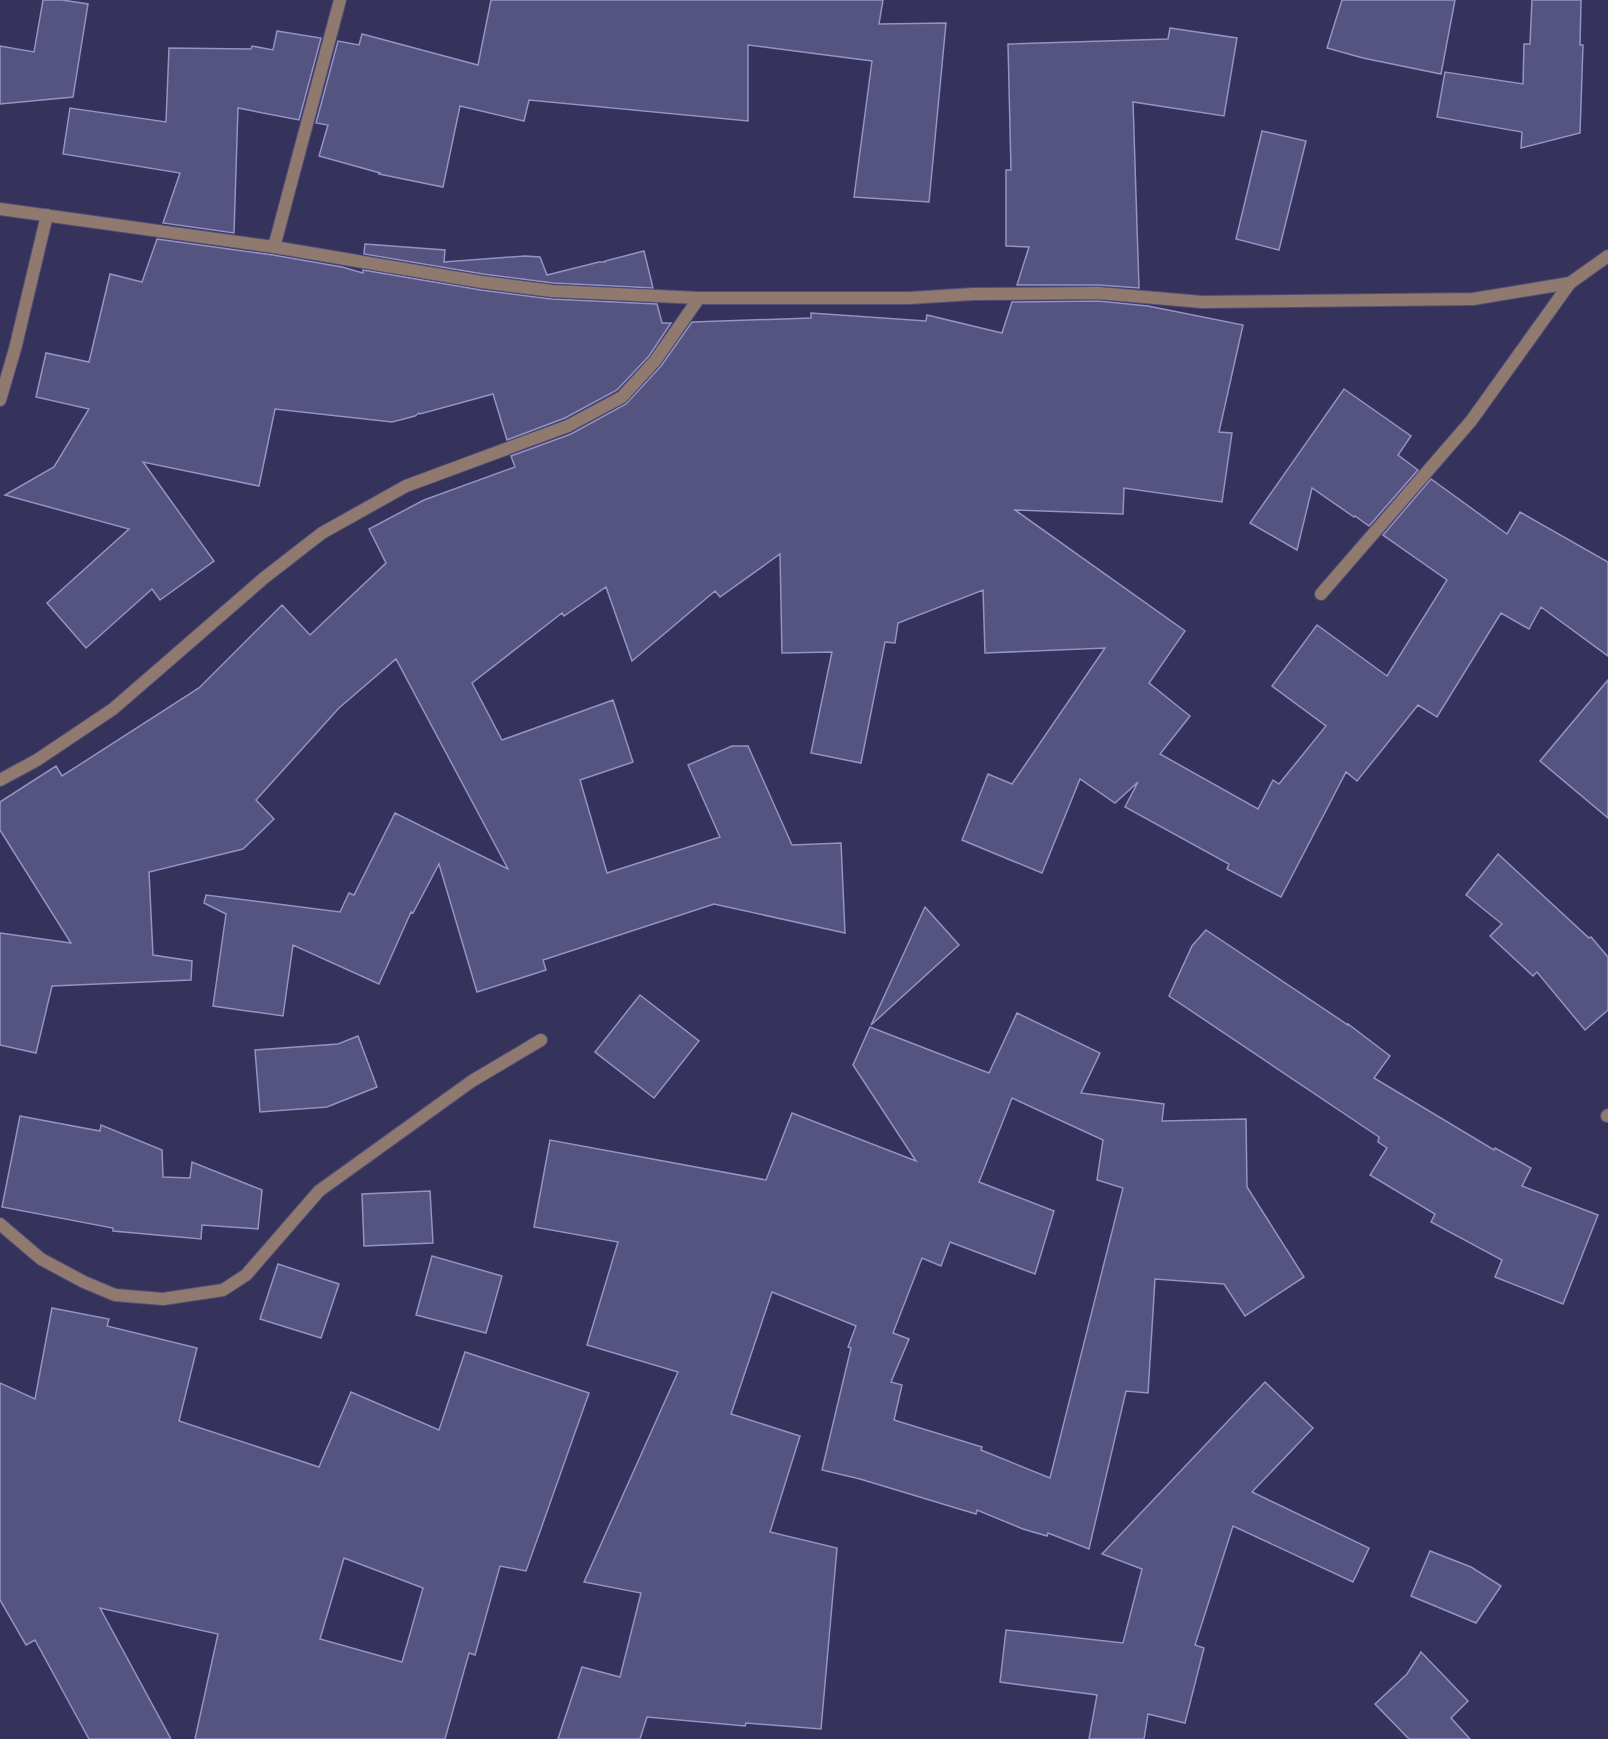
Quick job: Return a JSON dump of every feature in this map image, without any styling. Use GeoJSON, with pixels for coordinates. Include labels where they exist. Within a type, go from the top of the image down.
{"type":"FeatureCollection","features":[{"type":"Feature","properties":{"kind":"street"},"geometry":{"type":"LineString","coordinates":[[274,247],[340,0]]}},
{"type":"Feature","properties":{"kind":"street"},"geometry":{"type":"LineString","coordinates":[[0,208],[274,247],[483,282],[552,291],[699,298],[909,298],[973,294],[1098,293],[1202,302],[1461,300],[1570,284]]}},
{"type":"Feature","properties":{"kind":"street"},"geometry":{"type":"LineString","coordinates":[[0,400],[15,349],[47,215]]}},
{"type":"Feature","properties":{"kind":"street"},"geometry":{"type":"LineString","coordinates":[[1321,594],[1471,421],[1570,284],[1608,256]]}},
{"type":"Feature","properties":{"kind":"street"},"geometry":{"type":"LineString","coordinates":[[0,780],[37,760],[112,709],[264,578],[322,532],[406,486],[568,426],[622,397],[655,361],[699,298]]}},
{"type":"Feature","properties":{"kind":"street"},"geometry":{"type":"LineString","coordinates":[[0,1224],[41,1259],[84,1282],[115,1295],[163,1299],[223,1290],[246,1275],[318,1191],[472,1081],[541,1040]]}},
{"type":"Feature","properties":{"kind":"building"},"geometry":{"type":"Polygon","coordinates":[[[43,0],[88,4],[73,97],[0,104],[0,46],[34,52],[43,0]]]}},
{"type":"Feature","properties":{"kind":"building"},"geometry":{"type":"Polygon","coordinates":[[[491,0],[883,0],[879,24],[946,23],[929,202],[854,197],[872,61],[748,45],[748,121],[529,100],[524,121],[460,106],[443,187],[379,174],[319,156],[328,125],[316,123],[338,41],[359,45],[362,34],[478,65],[491,0]]]}},
{"type":"Feature","properties":{"kind":"building"},"geometry":{"type":"Polygon","coordinates":[[[1342,0],[1455,0],[1441,74],[1327,48],[1342,0]]]}},
{"type":"Feature","properties":{"kind":"building"},"geometry":{"type":"Polygon","coordinates":[[[1532,0],[1581,0],[1580,45],[1583,45],[1580,133],[1521,148],[1522,132],[1437,117],[1445,72],[1523,84],[1524,44],[1530,44],[1532,0]]]}},
{"type":"Feature","properties":{"kind":"building"},"geometry":{"type":"Polygon","coordinates":[[[1170,28],[1237,38],[1224,116],[1133,102],[1139,288],[1098,285],[1017,285],[1029,247],[1006,246],[1006,170],[1011,170],[1008,44],[1168,39],[1170,28]]]}},
{"type":"Feature","properties":{"kind":"building"},"geometry":{"type":"Polygon","coordinates":[[[277,31],[321,38],[299,120],[238,108],[234,233],[163,223],[180,173],[63,154],[70,108],[166,122],[169,48],[251,49],[252,46],[273,50],[277,31]]]}},
{"type":"Feature","properties":{"kind":"building"},"geometry":{"type":"Polygon","coordinates":[[[1262,131],[1306,141],[1279,250],[1236,239],[1262,131]]]}},
{"type":"Feature","properties":{"kind":"building"},"geometry":{"type":"Polygon","coordinates":[[[157,239],[273,255],[363,273],[363,270],[481,290],[551,299],[657,304],[662,323],[671,323],[649,356],[617,390],[565,418],[507,440],[493,394],[392,422],[275,409],[259,486],[143,462],[214,561],[160,600],[152,589],[86,648],[47,603],[129,529],[5,495],[54,467],[89,409],[36,397],[46,353],[89,362],[110,274],[142,282],[157,239]]]}},
{"type":"Feature","properties":{"kind":"building"},"geometry":{"type":"Polygon","coordinates":[[[365,244],[445,250],[444,262],[540,257],[547,275],[644,251],[653,288],[553,283],[483,274],[364,254],[365,244]]]}},
{"type":"Feature","properties":{"kind":"building"},"geometry":{"type":"Polygon","coordinates":[[[1098,301],[1148,306],[1243,325],[1219,432],[1232,433],[1222,502],[1124,488],[1123,514],[1015,510],[1185,631],[1149,683],[1190,716],[1160,754],[1258,809],[1273,780],[1279,784],[1326,726],[1272,686],[1317,625],[1387,676],[1447,580],[1383,535],[1431,479],[1507,534],[1520,512],[1608,562],[1608,656],[1541,607],[1529,629],[1501,613],[1437,717],[1418,705],[1357,781],[1346,772],[1281,897],[1227,869],[1229,864],[1125,807],[1138,782],[1115,803],[1080,779],[1042,873],[962,840],[988,774],[1012,784],[1105,648],[985,653],[983,590],[898,623],[895,643],[885,642],[861,763],[811,753],[832,652],[782,653],[780,554],[720,597],[715,591],[632,661],[606,587],[564,616],[562,613],[472,683],[502,740],[613,700],[633,762],[580,780],[607,873],[720,837],[688,765],[732,746],[748,746],[792,845],[841,843],[845,933],[714,904],[543,960],[546,970],[477,992],[439,864],[413,913],[411,912],[379,984],[293,945],[283,1016],[213,1006],[226,914],[204,903],[206,895],[340,912],[349,893],[354,895],[395,813],[508,869],[396,659],[339,708],[256,800],[274,819],[243,849],[149,872],[153,955],[192,961],[191,980],[52,986],[36,1053],[0,1045],[0,933],[71,943],[0,830],[0,802],[56,766],[62,776],[199,688],[282,605],[310,635],[386,563],[369,529],[424,500],[515,467],[511,456],[571,434],[626,404],[661,366],[692,322],[811,318],[811,313],[926,321],[927,315],[1002,333],[1012,302],[1098,301]]]}},
{"type":"Feature","properties":{"kind":"building"},"geometry":{"type":"Polygon","coordinates":[[[1344,389],[1411,436],[1398,455],[1418,470],[1369,526],[1312,488],[1297,550],[1250,523],[1344,389]]]}},
{"type":"Feature","properties":{"kind":"building"},"geometry":{"type":"Polygon","coordinates":[[[1608,680],[1608,818],[1540,761],[1608,680]]]}},
{"type":"Feature","properties":{"kind":"building"},"geometry":{"type":"Polygon","coordinates":[[[1498,854],[1589,938],[1591,937],[1608,957],[1608,1010],[1585,1030],[1537,972],[1533,976],[1490,936],[1502,924],[1466,895],[1498,854]]]}},
{"type":"Feature","properties":{"kind":"building"},"geometry":{"type":"Polygon","coordinates":[[[925,907],[959,945],[871,1025],[925,907]]]}},
{"type":"Feature","properties":{"kind":"building"},"geometry":{"type":"Polygon","coordinates":[[[1206,930],[1348,1024],[1390,1056],[1374,1078],[1494,1150],[1495,1148],[1531,1168],[1522,1186],[1598,1215],[1563,1304],[1495,1277],[1502,1260],[1431,1222],[1435,1214],[1370,1175],[1387,1148],[1378,1142],[1379,1137],[1169,996],[1192,946],[1206,930]]]}},
{"type":"Feature","properties":{"kind":"building"},"geometry":{"type":"Polygon","coordinates":[[[640,995],[699,1041],[654,1098],[595,1052],[640,995]]]}},
{"type":"Feature","properties":{"kind":"building"},"geometry":{"type":"Polygon","coordinates":[[[1017,1013],[1100,1053],[1081,1093],[1164,1104],[1162,1121],[1246,1119],[1247,1187],[1304,1277],[1245,1316],[1224,1284],[1155,1279],[1148,1393],[1126,1391],[1089,1549],[1048,1533],[1047,1536],[1023,1529],[977,1510],[976,1514],[822,1470],[851,1348],[848,1347],[856,1326],[772,1292],[731,1414],[800,1436],[770,1532],[837,1548],[821,1729],[746,1723],[745,1726],[647,1717],[640,1739],[558,1739],[582,1667],[620,1677],[641,1593],[584,1582],[678,1372],[587,1345],[618,1242],[534,1227],[550,1140],[766,1180],[792,1113],[916,1161],[853,1065],[870,1027],[989,1073],[1017,1013]],[[1012,1098],[979,1182],[1054,1211],[1035,1274],[950,1242],[941,1266],[922,1258],[893,1333],[909,1339],[891,1382],[902,1385],[894,1420],[982,1447],[981,1450],[1050,1478],[1123,1188],[1097,1180],[1103,1140],[1012,1098]]]}},
{"type":"Feature","properties":{"kind":"building"},"geometry":{"type":"Polygon","coordinates":[[[358,1036],[377,1087],[327,1107],[260,1112],[255,1050],[338,1044],[358,1036]]]}},
{"type":"Feature","properties":{"kind":"building"},"geometry":{"type":"Polygon","coordinates":[[[20,1116],[100,1131],[101,1125],[162,1150],[163,1177],[190,1178],[192,1162],[262,1190],[258,1229],[202,1225],[201,1239],[113,1231],[113,1228],[2,1207],[20,1116]]]}},
{"type":"Feature","properties":{"kind":"building"},"geometry":{"type":"Polygon","coordinates":[[[430,1191],[433,1243],[364,1246],[362,1194],[430,1191]]]}},
{"type":"Feature","properties":{"kind":"building"},"geometry":{"type":"Polygon","coordinates":[[[432,1256],[502,1276],[486,1333],[416,1315],[432,1256]]]}},
{"type":"Feature","properties":{"kind":"building"},"geometry":{"type":"Polygon","coordinates":[[[278,1264],[339,1284],[321,1338],[260,1319],[278,1264]]]}},
{"type":"Feature","properties":{"kind":"building"},"geometry":{"type":"Polygon","coordinates":[[[52,1308],[109,1319],[107,1326],[197,1348],[179,1421],[319,1467],[351,1392],[439,1430],[465,1352],[589,1393],[526,1571],[500,1566],[475,1655],[469,1653],[445,1739],[195,1739],[218,1634],[100,1608],[171,1739],[89,1739],[35,1640],[26,1645],[0,1600],[0,1383],[35,1399],[52,1308]],[[344,1558],[320,1639],[402,1662],[423,1588],[344,1558]]]}},
{"type":"Feature","properties":{"kind":"building"},"geometry":{"type":"Polygon","coordinates":[[[1265,1382],[1313,1428],[1252,1492],[1369,1548],[1353,1582],[1233,1526],[1195,1645],[1204,1648],[1185,1723],[1148,1714],[1144,1739],[1089,1739],[1097,1695],[1000,1682],[1006,1630],[1123,1643],[1142,1569],[1102,1554],[1265,1382]]]}},
{"type":"Feature","properties":{"kind":"building"},"geometry":{"type":"Polygon","coordinates":[[[1430,1551],[1471,1567],[1501,1586],[1476,1623],[1411,1596],[1430,1551]]]}},
{"type":"Feature","properties":{"kind":"building"},"geometry":{"type":"Polygon","coordinates":[[[1421,1652],[1468,1701],[1451,1718],[1470,1739],[1409,1739],[1375,1704],[1407,1674],[1421,1652]]]}}]}
